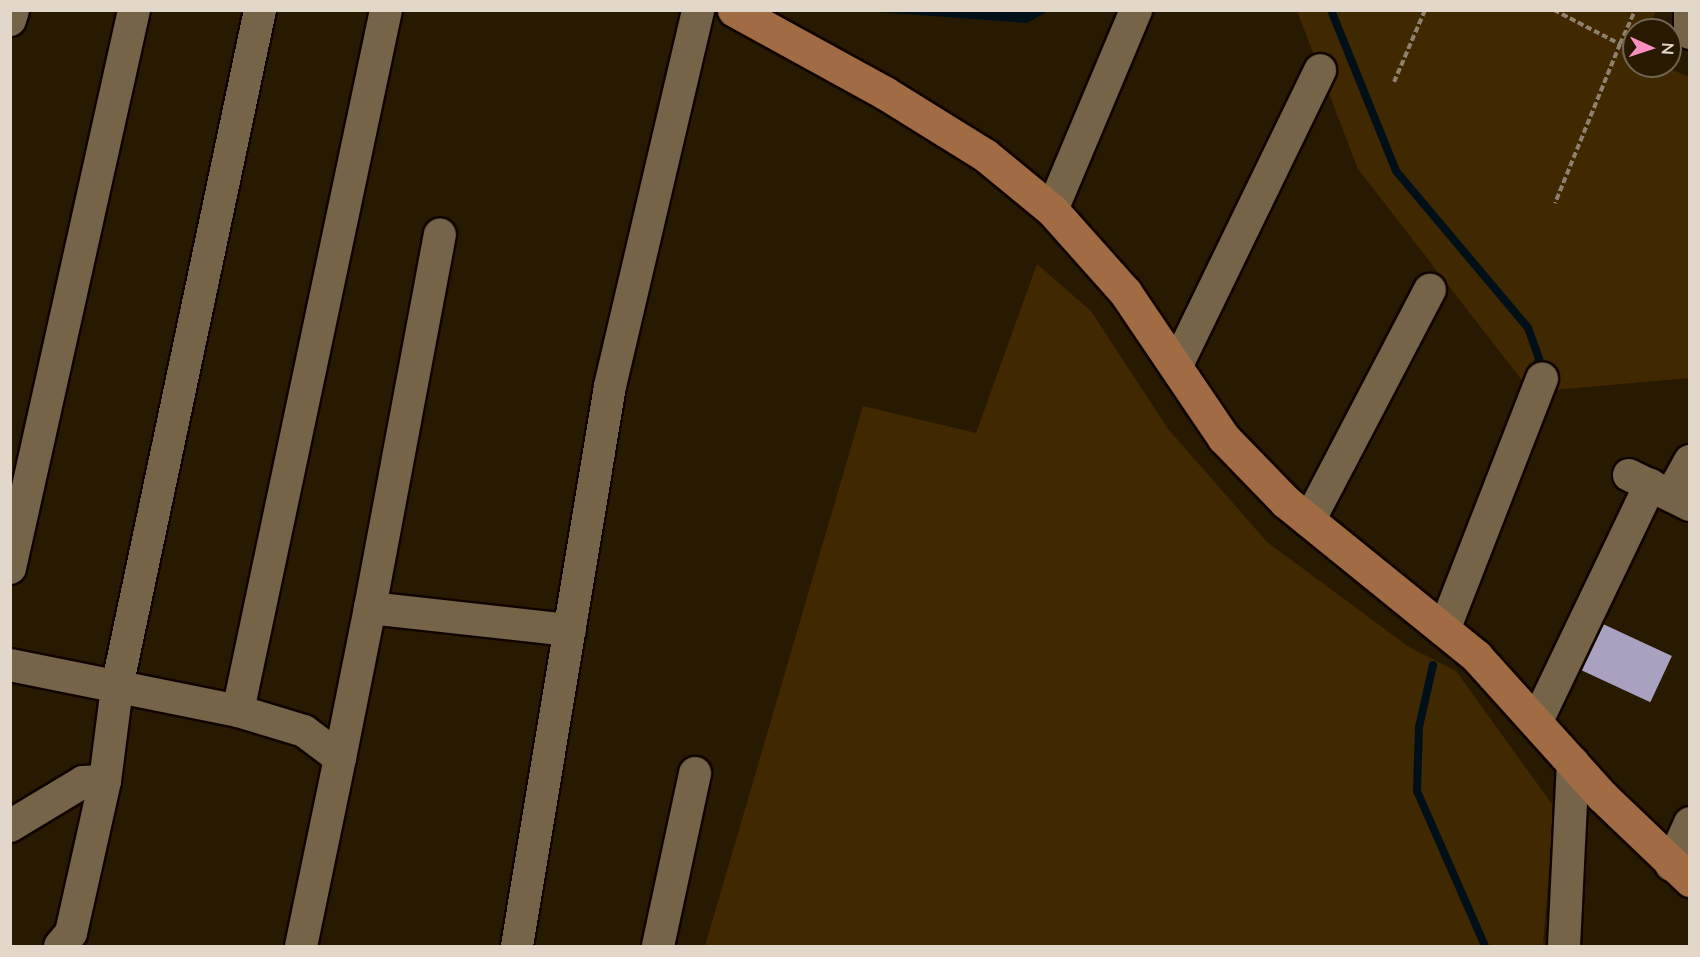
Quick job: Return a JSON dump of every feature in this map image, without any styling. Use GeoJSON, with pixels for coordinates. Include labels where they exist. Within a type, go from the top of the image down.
{"type":"FeatureCollection","features":[{"type":"Feature","properties":{"kind":"main road"},"geometry":{"type":"LineString","coordinates":[[735,10],[885,93],[985,155],[1052,210],[1125,292],[1224,438],[1309,521],[1476,656],[1573,762],[1680,872]]}},
{"type":"Feature","properties":{"kind":"street"},"geometry":{"type":"LineString","coordinates":[[10,20],[13,10]]}},
{"type":"Feature","properties":{"kind":"street"},"geometry":{"type":"LineString","coordinates":[[10,568],[134,10]]}},
{"type":"Feature","properties":{"kind":"street"},"geometry":{"type":"LineString","coordinates":[[60,946],[71,933],[105,781],[117,687],[260,10]]}},
{"type":"Feature","properties":{"kind":"street"},"geometry":{"type":"LineString","coordinates":[[238,711],[386,10]]}},
{"type":"Feature","properties":{"kind":"street"},"geometry":{"type":"LineString","coordinates":[[517,946],[610,386],[698,10]]}},
{"type":"Feature","properties":{"kind":"street"},"geometry":{"type":"LineString","coordinates":[[1052,210],[1136,10]]}},
{"type":"Feature","properties":{"kind":"street"},"geometry":{"type":"LineString","coordinates":[[1689,14],[1689,33]]}},
{"type":"Feature","properties":{"kind":"street"},"geometry":{"type":"LineString","coordinates":[[1176,367],[1320,70]]}},
{"type":"Feature","properties":{"kind":"street"},"geometry":{"type":"LineString","coordinates":[[301,946],[370,608],[440,235]]}},
{"type":"Feature","properties":{"kind":"street"},"geometry":{"type":"LineString","coordinates":[[1309,521],[1430,290]]}},
{"type":"Feature","properties":{"kind":"street"},"geometry":{"type":"LineString","coordinates":[[1444,630],[1542,378]]}},
{"type":"Feature","properties":{"kind":"street"},"geometry":{"type":"LineString","coordinates":[[1537,721],[1660,490],[1689,461]]}},
{"type":"Feature","properties":{"kind":"street"},"geometry":{"type":"LineString","coordinates":[[370,608],[570,630]]}},
{"type":"Feature","properties":{"kind":"street"},"geometry":{"type":"LineString","coordinates":[[10,665],[238,711],[304,731],[340,758]]}},
{"type":"Feature","properties":{"kind":"street"},"geometry":{"type":"LineString","coordinates":[[1564,946],[1573,762]]}},
{"type":"Feature","properties":{"kind":"street"},"geometry":{"type":"LineString","coordinates":[[658,946],[695,773]]}},
{"type":"Feature","properties":{"kind":"street"},"geometry":{"type":"LineString","coordinates":[[10,826],[83,782],[105,781]]}},
{"type":"Feature","properties":{"kind":"street"},"geometry":{"type":"LineString","coordinates":[[1680,872],[1689,823]]}},
{"type":"Feature","properties":{"kind":"path"},"geometry":{"type":"LineString","coordinates":[[1394,82],[1425,10]]}},
{"type":"Feature","properties":{"kind":"path"},"geometry":{"type":"LineString","coordinates":[[1554,10],[1620,44]]}},
{"type":"Feature","properties":{"kind":"path"},"geometry":{"type":"LineString","coordinates":[[1555,204],[1635,10]]}},
{"type":"Feature","properties":{"kind":"shaded area"},"geometry":{"type":"Polygon","coordinates":[[[865,11],[1048,11],[1027,23],[865,11]]]}},
{"type":"Feature","properties":{"kind":"shaded area"},"geometry":{"type":"Polygon","coordinates":[[[1297,11],[1656,11],[1653,18],[1622,18],[1622,78],[1682,78],[1682,74],[1689,77],[1689,378],[1531,392],[1358,169],[1297,11]]]}},
{"type":"Feature","properties":{"kind":"shaded area"},"geometry":{"type":"Polygon","coordinates":[[[1037,264],[1091,311],[1168,429],[1267,542],[1409,647],[1456,671],[1554,807],[1543,946],[705,946],[863,406],[976,433],[1037,264]]]}},
{"type":"Feature","properties":{"kind":"building"},"geometry":{"type":"Polygon","coordinates":[[[1603,624],[1672,656],[1650,702],[1581,670],[1603,624]]]}},
{"type":"Feature","properties":{"kind":"waterway"},"geometry":{"type":"LineString","coordinates":[[1331,10],[1396,171],[1528,328],[1539,359],[1534,373]]}},
{"type":"Feature","properties":{"kind":"waterway"},"geometry":{"type":"LineString","coordinates":[[1433,665],[1419,727],[1417,791],[1485,946]]}}]}
